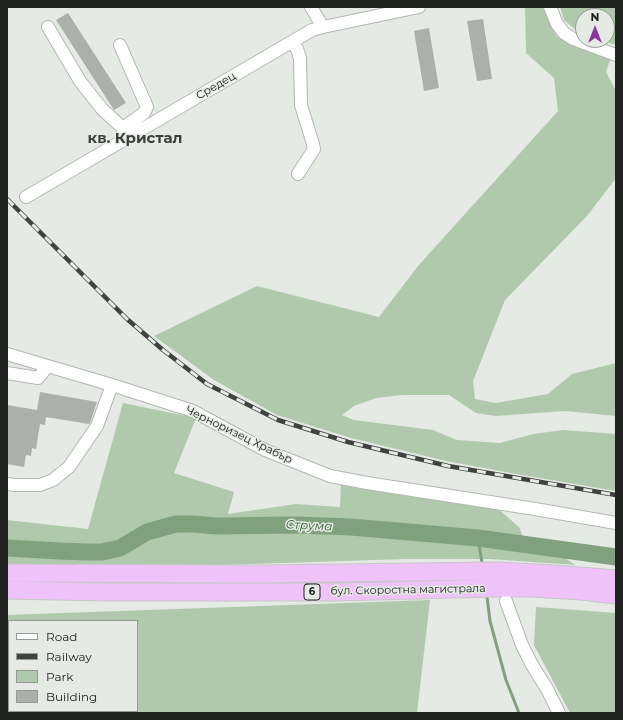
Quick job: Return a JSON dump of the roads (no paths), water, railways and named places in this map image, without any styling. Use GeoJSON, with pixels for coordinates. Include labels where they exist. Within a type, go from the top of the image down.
{"type":"FeatureCollection","features":[{"type":"Feature","properties":{"kind":"highway","name":"бул. Скоростна магистрала"},"geometry":{"type":"LineString","coordinates":[[7,572],[258,574],[496,572],[555,574],[616,580]]}},
{"type":"Feature","properties":{"kind":"highway","name":"бул. Скоростна магистрала"},"geometry":{"type":"LineString","coordinates":[[7,590],[107,592],[318,592],[532,588],[616,595]]}},
{"type":"Feature","properties":{"kind":"highway"},"geometry":{"type":"LineString","coordinates":[[418,590],[493,593],[500,595],[506,601],[514,592],[532,588]]}},
{"type":"Feature","properties":{"kind":"street"},"geometry":{"type":"LineString","coordinates":[[311,7],[323,26]]}},
{"type":"Feature","properties":{"kind":"street","name":"Средец"},"geometry":{"type":"LineString","coordinates":[[26,197],[127,132],[312,30],[323,26],[419,7]]}},
{"type":"Feature","properties":{"kind":"street"},"geometry":{"type":"LineString","coordinates":[[550,7],[557,24],[564,33],[616,55]]}},
{"type":"Feature","properties":{"kind":"street"},"geometry":{"type":"LineString","coordinates":[[48,27],[80,81],[102,109],[127,132],[144,113],[147,107],[120,45]]}},
{"type":"Feature","properties":{"kind":"street"},"geometry":{"type":"LineString","coordinates":[[292,42],[297,49],[300,58],[301,105],[314,149],[298,174]]}},
{"type":"Feature","properties":{"kind":"street","name":"Черноризец Храбър"},"geometry":{"type":"LineString","coordinates":[[7,354],[194,411],[265,450],[330,476],[616,523]]}},
{"type":"Feature","properties":{"kind":"street"},"geometry":{"type":"LineString","coordinates":[[7,373],[38,378],[47,367]]}},
{"type":"Feature","properties":{"kind":"street"},"geometry":{"type":"LineString","coordinates":[[7,484],[40,485],[53,480],[69,467],[97,426],[112,385]]}},
{"type":"Feature","properties":{"kind":"street"},"geometry":{"type":"LineString","coordinates":[[506,601],[522,645],[559,713]]}},
{"type":"Feature","properties":{"kind":"waterway","name":"Струма"},"geometry":{"type":"LineString","coordinates":[[7,548],[102,552],[120,548],[147,532],[176,524],[216,526],[297,525],[351,527],[478,538],[616,557]]}},
{"type":"Feature","properties":{"kind":"waterway"},"geometry":{"type":"LineString","coordinates":[[478,538],[482,563]]}},
{"type":"Feature","properties":{"kind":"waterway"},"geometry":{"type":"LineString","coordinates":[[487,597],[490,621],[506,680],[519,713]]}},
{"type":"Feature","properties":{"kind":"railway"},"geometry":{"type":"LineString","coordinates":[[7,199],[127,319],[163,350],[207,384],[278,420],[348,442],[448,466],[616,495]]}},
{"type":"Feature","properties":{"kind":"district","name":"кв. Кристал"},"geometry":{"type":"Point","coordinates":[135,139]}}]}
